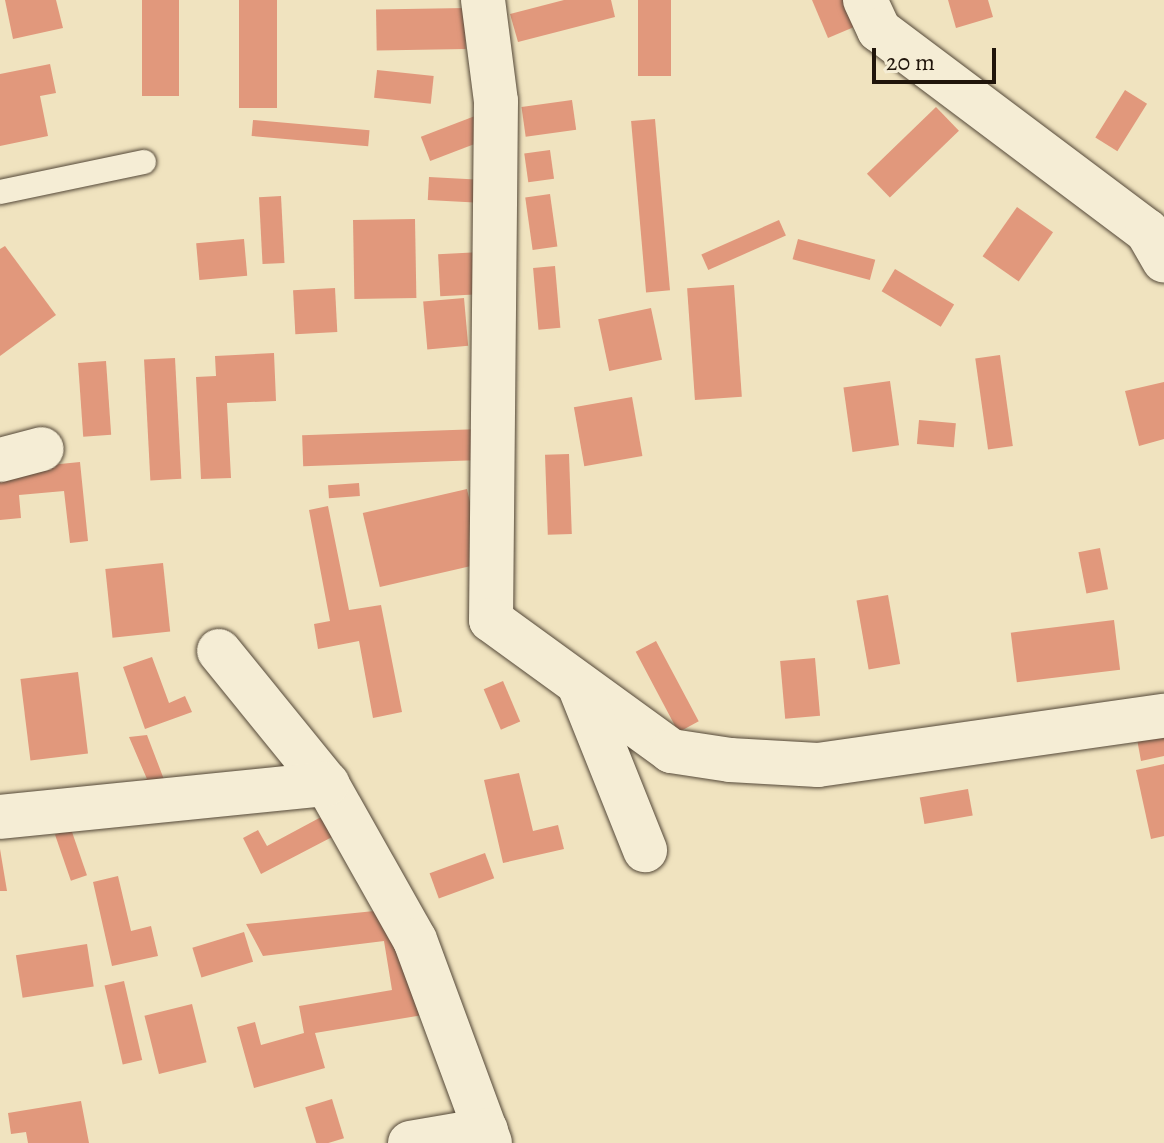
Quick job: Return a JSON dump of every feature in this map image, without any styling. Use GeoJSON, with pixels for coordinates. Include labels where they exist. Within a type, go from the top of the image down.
{"type":"FeatureCollection","features":[{"type":"Feature","properties":{"kind":"street"},"geometry":{"type":"LineString","coordinates":[[483,0],[496,101],[491,620],[671,751],[818,765],[1164,716]]}},
{"type":"Feature","properties":{"kind":"street"},"geometry":{"type":"LineString","coordinates":[[865,0],[879,30],[1147,231],[1164,261]]}},
{"type":"Feature","properties":{"kind":"street"},"geometry":{"type":"LineString","coordinates":[[0,460],[42,449]]}},
{"type":"Feature","properties":{"kind":"street"},"geometry":{"type":"LineString","coordinates":[[219,651],[327,784],[415,940],[488,1137],[410,1143]]}},
{"type":"Feature","properties":{"kind":"street"},"geometry":{"type":"LineString","coordinates":[[579,685],[645,850]]}},
{"type":"Feature","properties":{"kind":"street"},"geometry":{"type":"LineString","coordinates":[[0,817],[327,784]]}},
{"type":"Feature","properties":{"kind":"lane"},"geometry":{"type":"LineString","coordinates":[[0,192],[144,162]]}},
{"type":"Feature","properties":{"kind":"building"},"geometry":{"type":"Polygon","coordinates":[[[5,0],[56,0],[63,28],[13,39],[5,0]]]}},
{"type":"Feature","properties":{"kind":"building"},"geometry":{"type":"Polygon","coordinates":[[[142,0],[179,0],[179,96],[142,96],[142,0]]]}},
{"type":"Feature","properties":{"kind":"building"},"geometry":{"type":"Polygon","coordinates":[[[239,0],[277,0],[277,108],[239,108],[239,0]]]}},
{"type":"Feature","properties":{"kind":"building"},"geometry":{"type":"Polygon","coordinates":[[[564,0],[611,0],[615,17],[518,42],[510,14],[564,0]]]}},
{"type":"Feature","properties":{"kind":"building"},"geometry":{"type":"Polygon","coordinates":[[[638,0],[671,0],[671,76],[638,76],[638,0]]]}},
{"type":"Feature","properties":{"kind":"building"},"geometry":{"type":"Polygon","coordinates":[[[812,0],[843,0],[854,27],[828,38],[812,0]]]}},
{"type":"Feature","properties":{"kind":"building"},"geometry":{"type":"Polygon","coordinates":[[[948,0],[988,0],[993,17],[956,28],[948,0]]]}},
{"type":"Feature","properties":{"kind":"building"},"geometry":{"type":"Polygon","coordinates":[[[465,8],[466,49],[377,51],[376,10],[465,8]]]}},
{"type":"Feature","properties":{"kind":"building"},"geometry":{"type":"Polygon","coordinates":[[[50,64],[56,93],[40,96],[48,136],[0,146],[0,74],[50,64]]]}},
{"type":"Feature","properties":{"kind":"building"},"geometry":{"type":"Polygon","coordinates":[[[377,70],[434,76],[431,104],[374,98],[377,70]]]}},
{"type":"Feature","properties":{"kind":"building"},"geometry":{"type":"Polygon","coordinates":[[[1125,90],[1147,104],[1117,151],[1095,137],[1125,90]]]}},
{"type":"Feature","properties":{"kind":"building"},"geometry":{"type":"Polygon","coordinates":[[[572,100],[576,130],[526,137],[521,107],[572,100]]]}},
{"type":"Feature","properties":{"kind":"building"},"geometry":{"type":"Polygon","coordinates":[[[936,107],[959,131],[890,197],[867,174],[936,107]]]}},
{"type":"Feature","properties":{"kind":"building"},"geometry":{"type":"Polygon","coordinates":[[[475,116],[484,140],[430,161],[421,137],[475,116]]]}},
{"type":"Feature","properties":{"kind":"building"},"geometry":{"type":"Polygon","coordinates":[[[655,119],[670,290],[646,292],[631,121],[655,119]]]}},
{"type":"Feature","properties":{"kind":"building"},"geometry":{"type":"Polygon","coordinates":[[[253,120],[370,130],[368,146],[252,136],[253,120]]]}},
{"type":"Feature","properties":{"kind":"building"},"geometry":{"type":"Polygon","coordinates":[[[550,150],[554,179],[528,182],[524,154],[550,150]]]}},
{"type":"Feature","properties":{"kind":"building"},"geometry":{"type":"Polygon","coordinates":[[[429,177],[485,180],[484,203],[428,200],[429,177]]]}},
{"type":"Feature","properties":{"kind":"building"},"geometry":{"type":"Polygon","coordinates":[[[550,194],[557,246],[533,250],[525,197],[550,194]]]}},
{"type":"Feature","properties":{"kind":"building"},"geometry":{"type":"Polygon","coordinates":[[[281,196],[285,263],[263,264],[259,197],[281,196]]]}},
{"type":"Feature","properties":{"kind":"building"},"geometry":{"type":"Polygon","coordinates":[[[1017,207],[1053,232],[1019,281],[983,256],[1017,207]]]}},
{"type":"Feature","properties":{"kind":"building"},"geometry":{"type":"Polygon","coordinates":[[[415,219],[416,298],[354,299],[353,220],[415,219]]]}},
{"type":"Feature","properties":{"kind":"building"},"geometry":{"type":"Polygon","coordinates":[[[779,220],[786,236],[708,270],[701,255],[779,220]]]}},
{"type":"Feature","properties":{"kind":"building"},"geometry":{"type":"Polygon","coordinates":[[[244,239],[247,276],[199,280],[196,243],[244,239]]]}},
{"type":"Feature","properties":{"kind":"building"},"geometry":{"type":"Polygon","coordinates":[[[798,239],[875,260],[870,280],[793,259],[798,239]]]}},
{"type":"Feature","properties":{"kind":"building"},"geometry":{"type":"Polygon","coordinates":[[[5,246],[56,315],[0,356],[0,249],[5,246]]]}},
{"type":"Feature","properties":{"kind":"building"},"geometry":{"type":"Polygon","coordinates":[[[501,251],[503,293],[440,296],[438,254],[501,251]]]}},
{"type":"Feature","properties":{"kind":"building"},"geometry":{"type":"Polygon","coordinates":[[[555,266],[560,328],[538,330],[533,268],[555,266]]]}},
{"type":"Feature","properties":{"kind":"building"},"geometry":{"type":"Polygon","coordinates":[[[895,269],[954,305],[941,327],[882,291],[895,269]]]}},
{"type":"Feature","properties":{"kind":"building"},"geometry":{"type":"Polygon","coordinates":[[[734,285],[742,397],[695,400],[687,288],[734,285]]]}},
{"type":"Feature","properties":{"kind":"building"},"geometry":{"type":"Polygon","coordinates":[[[335,288],[337,332],[295,334],[293,290],[335,288]]]}},
{"type":"Feature","properties":{"kind":"building"},"geometry":{"type":"Polygon","coordinates":[[[464,298],[468,346],[427,349],[423,302],[464,298]]]}},
{"type":"Feature","properties":{"kind":"building"},"geometry":{"type":"Polygon","coordinates":[[[651,308],[662,360],[609,371],[598,319],[651,308]]]}},
{"type":"Feature","properties":{"kind":"building"},"geometry":{"type":"Polygon","coordinates":[[[274,353],[276,401],[227,403],[231,478],[201,479],[196,377],[216,376],[215,356],[274,353]]]}},
{"type":"Feature","properties":{"kind":"building"},"geometry":{"type":"Polygon","coordinates":[[[1000,355],[1013,446],[988,450],[975,358],[1000,355]]]}},
{"type":"Feature","properties":{"kind":"building"},"geometry":{"type":"Polygon","coordinates":[[[175,358],[181,479],[150,480],[144,360],[175,358]]]}},
{"type":"Feature","properties":{"kind":"building"},"geometry":{"type":"Polygon","coordinates":[[[106,361],[111,435],[83,437],[78,363],[106,361]]]}},
{"type":"Feature","properties":{"kind":"building"},"geometry":{"type":"Polygon","coordinates":[[[890,381],[899,445],[853,452],[843,388],[890,381]]]}},
{"type":"Feature","properties":{"kind":"building"},"geometry":{"type":"Polygon","coordinates":[[[1164,382],[1164,439],[1139,446],[1125,391],[1164,382]]]}},
{"type":"Feature","properties":{"kind":"building"},"geometry":{"type":"Polygon","coordinates":[[[632,397],[642,456],[584,466],[574,407],[632,397]]]}},
{"type":"Feature","properties":{"kind":"building"},"geometry":{"type":"Polygon","coordinates":[[[919,420],[956,423],[954,447],[917,444],[919,420]]]}},
{"type":"Feature","properties":{"kind":"building"},"geometry":{"type":"Polygon","coordinates":[[[510,428],[511,459],[303,466],[302,435],[510,428]]]}},
{"type":"Feature","properties":{"kind":"building"},"geometry":{"type":"Polygon","coordinates":[[[569,454],[572,534],[548,535],[545,455],[569,454]]]}},
{"type":"Feature","properties":{"kind":"building"},"geometry":{"type":"Polygon","coordinates":[[[80,462],[88,541],[70,543],[64,491],[19,495],[21,518],[0,520],[0,470],[80,462]]]}},
{"type":"Feature","properties":{"kind":"building"},"geometry":{"type":"Polygon","coordinates":[[[359,483],[360,496],[329,498],[328,485],[359,483]]]}},
{"type":"Feature","properties":{"kind":"building"},"geometry":{"type":"Polygon","coordinates":[[[467,489],[484,563],[380,587],[363,513],[467,489]]]}},
{"type":"Feature","properties":{"kind":"building"},"geometry":{"type":"Polygon","coordinates":[[[328,506],[349,610],[381,605],[402,712],[373,718],[359,641],[318,649],[314,624],[330,621],[309,510],[328,506]]]}},
{"type":"Feature","properties":{"kind":"building"},"geometry":{"type":"Polygon","coordinates":[[[1100,548],[1108,589],[1086,593],[1078,552],[1100,548]]]}},
{"type":"Feature","properties":{"kind":"building"},"geometry":{"type":"Polygon","coordinates":[[[163,563],[170,632],[113,638],[105,569],[163,563]]]}},
{"type":"Feature","properties":{"kind":"building"},"geometry":{"type":"Polygon","coordinates":[[[888,595],[900,664],[869,669],[856,601],[888,595]]]}},
{"type":"Feature","properties":{"kind":"building"},"geometry":{"type":"Polygon","coordinates":[[[1114,620],[1120,670],[1017,682],[1011,633],[1114,620]]]}},
{"type":"Feature","properties":{"kind":"building"},"geometry":{"type":"Polygon","coordinates":[[[656,641],[699,721],[678,732],[636,652],[656,641]]]}},
{"type":"Feature","properties":{"kind":"building"},"geometry":{"type":"Polygon","coordinates":[[[152,657],[169,703],[185,696],[192,712],[145,729],[123,667],[152,657]]]}},
{"type":"Feature","properties":{"kind":"building"},"geometry":{"type":"Polygon","coordinates":[[[815,658],[820,716],[785,719],[780,661],[815,658]]]}},
{"type":"Feature","properties":{"kind":"building"},"geometry":{"type":"Polygon","coordinates":[[[78,672],[88,753],[30,760],[20,679],[78,672]]]}},
{"type":"Feature","properties":{"kind":"building"},"geometry":{"type":"Polygon","coordinates":[[[503,681],[520,722],[501,730],[484,689],[503,681]]]}},
{"type":"Feature","properties":{"kind":"building"},"geometry":{"type":"Polygon","coordinates":[[[1164,734],[1164,756],[1141,761],[1137,739],[1164,734]]]}},
{"type":"Feature","properties":{"kind":"building"},"geometry":{"type":"Polygon","coordinates":[[[147,735],[168,790],[132,783],[147,779],[129,737],[147,735]]]}},
{"type":"Feature","properties":{"kind":"building"},"geometry":{"type":"Polygon","coordinates":[[[1164,764],[1164,836],[1151,839],[1136,770],[1164,764]]]}},
{"type":"Feature","properties":{"kind":"building"},"geometry":{"type":"Polygon","coordinates":[[[519,773],[533,831],[558,825],[564,849],[503,863],[484,780],[519,773]]]}},
{"type":"Feature","properties":{"kind":"building"},"geometry":{"type":"Polygon","coordinates":[[[968,789],[973,816],[924,824],[920,798],[968,789]]]}},
{"type":"Feature","properties":{"kind":"building"},"geometry":{"type":"Polygon","coordinates":[[[323,816],[334,836],[261,874],[243,838],[258,830],[267,846],[323,816]]]}},
{"type":"Feature","properties":{"kind":"building"},"geometry":{"type":"Polygon","coordinates":[[[71,829],[87,875],[71,881],[55,835],[71,829]]]}},
{"type":"Feature","properties":{"kind":"building"},"geometry":{"type":"Polygon","coordinates":[[[0,849],[7,891],[0,891],[0,849]]]}},
{"type":"Feature","properties":{"kind":"building"},"geometry":{"type":"Polygon","coordinates":[[[485,853],[494,878],[439,899],[430,873],[485,853]]]}},
{"type":"Feature","properties":{"kind":"building"},"geometry":{"type":"Polygon","coordinates":[[[118,876],[131,931],[151,926],[158,956],[112,966],[93,882],[118,876]]]}},
{"type":"Feature","properties":{"kind":"building"},"geometry":{"type":"Polygon","coordinates":[[[394,909],[423,1015],[315,1033],[325,1068],[254,1088],[237,1027],[255,1022],[261,1045],[304,1033],[299,1006],[392,990],[384,941],[263,956],[246,924],[394,909]]]}},
{"type":"Feature","properties":{"kind":"building"},"geometry":{"type":"Polygon","coordinates":[[[244,932],[253,962],[201,977],[192,948],[244,932]]]}},
{"type":"Feature","properties":{"kind":"building"},"geometry":{"type":"Polygon","coordinates":[[[87,944],[94,986],[23,998],[16,955],[87,944]]]}},
{"type":"Feature","properties":{"kind":"building"},"geometry":{"type":"Polygon","coordinates":[[[124,981],[142,1060],[123,1064],[105,985],[124,981]]]}},
{"type":"Feature","properties":{"kind":"building"},"geometry":{"type":"Polygon","coordinates":[[[192,1004],[207,1062],[159,1074],[144,1016],[192,1004]]]}},
{"type":"Feature","properties":{"kind":"building"},"geometry":{"type":"Polygon","coordinates":[[[332,1099],[344,1138],[316,1143],[305,1107],[332,1099]]]}},
{"type":"Feature","properties":{"kind":"building"},"geometry":{"type":"Polygon","coordinates":[[[81,1101],[89,1143],[28,1143],[26,1132],[11,1134],[8,1113],[81,1101]]]}}]}
